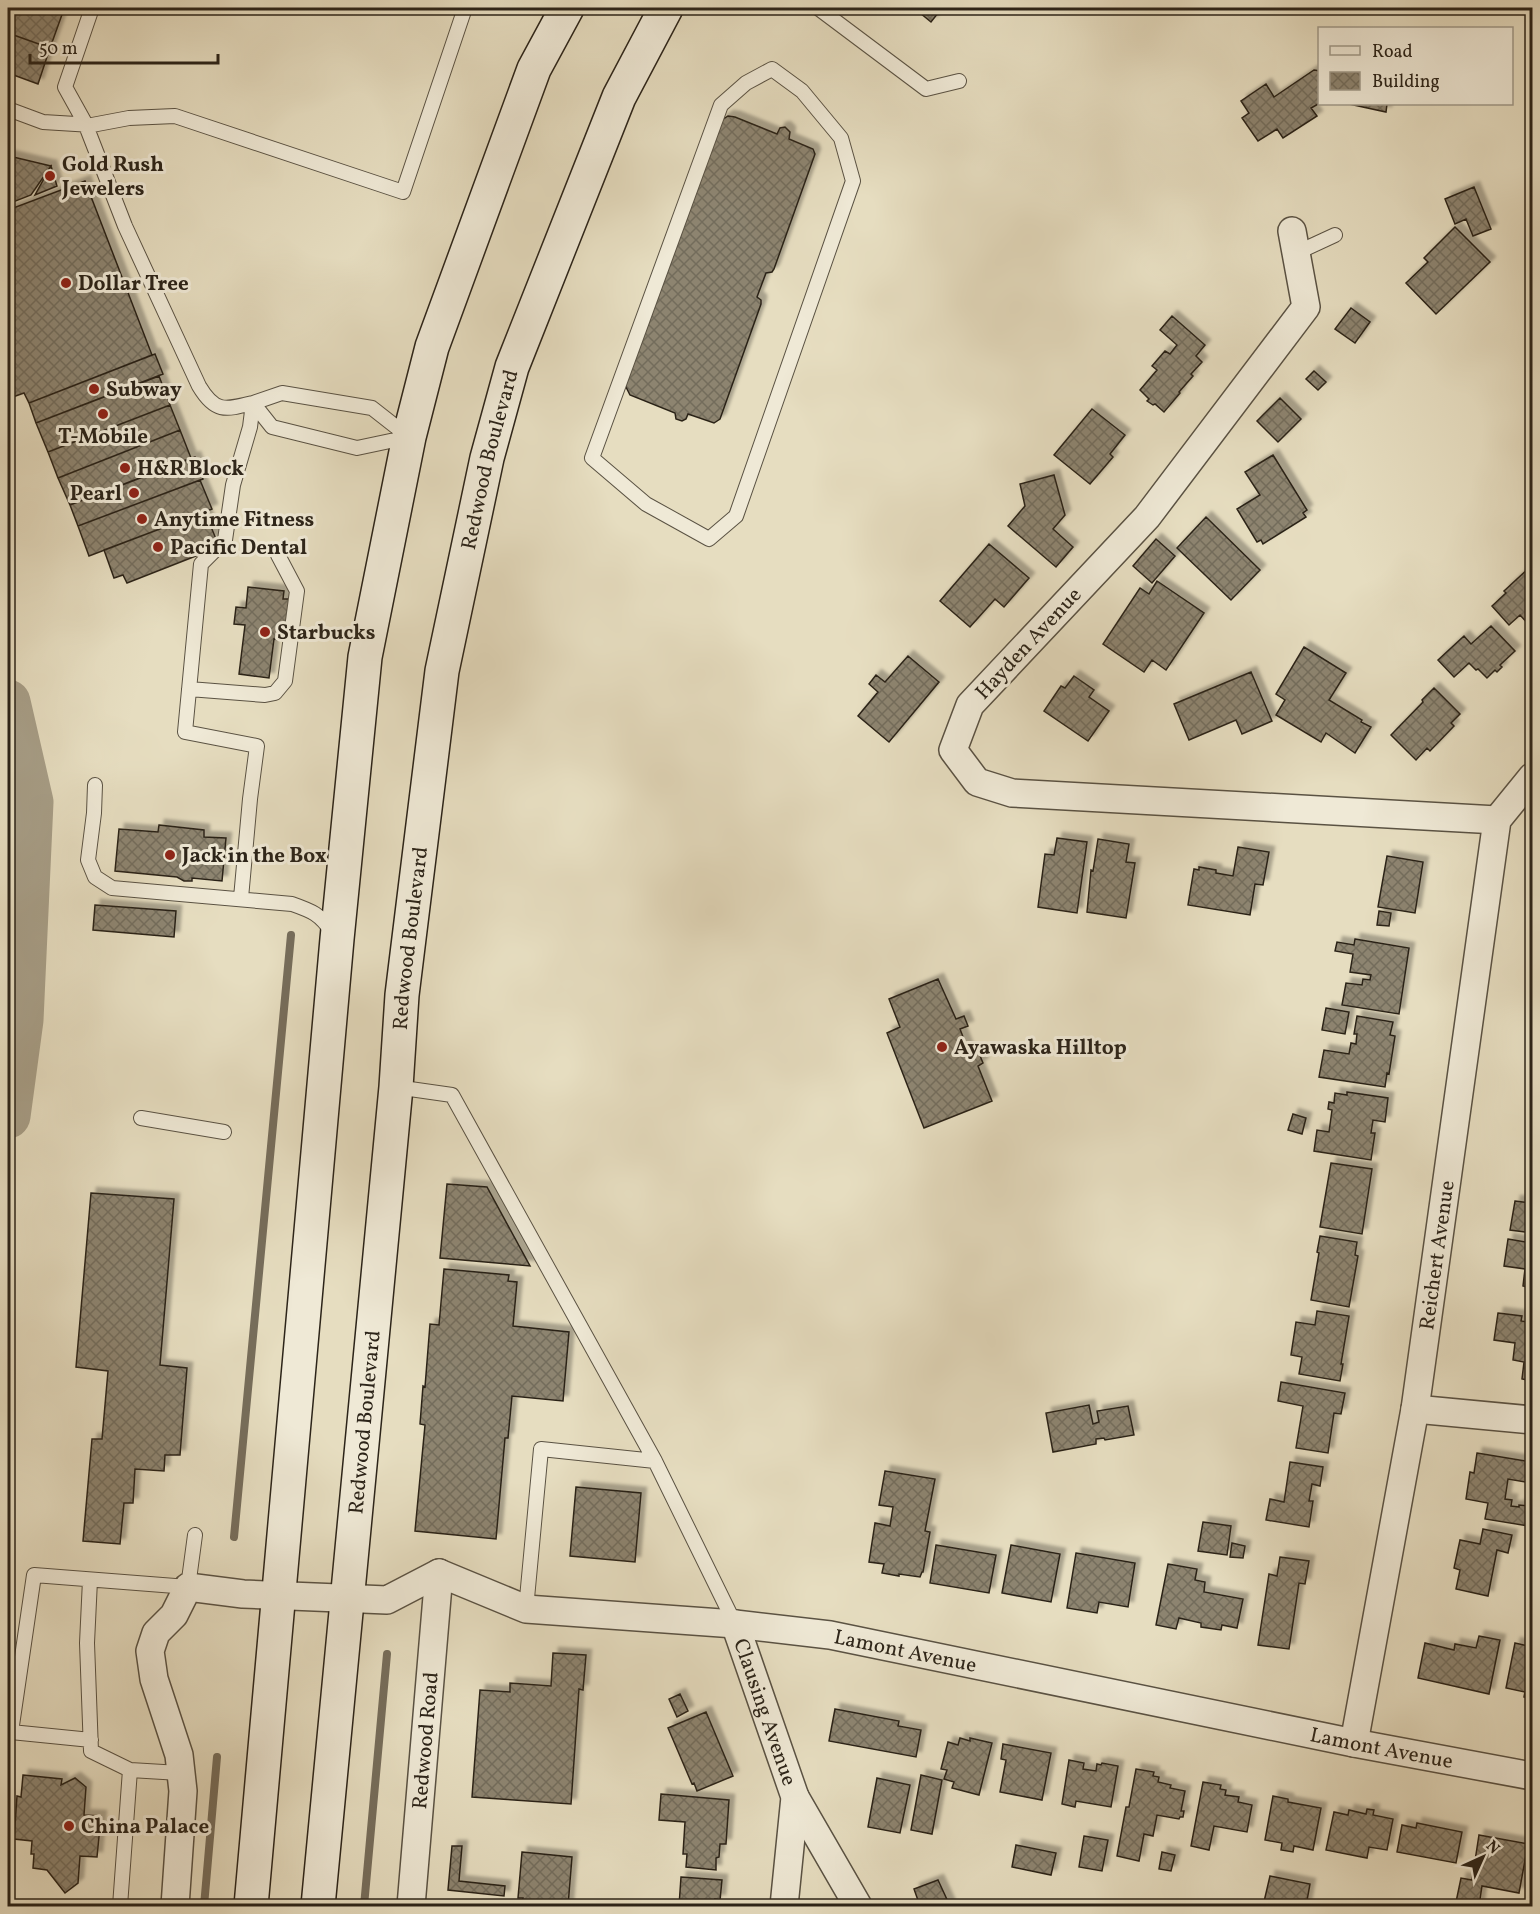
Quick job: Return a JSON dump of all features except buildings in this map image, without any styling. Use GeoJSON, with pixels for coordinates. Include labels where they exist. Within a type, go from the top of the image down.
{"type":"FeatureCollection","features":[{"type":"Feature","properties":{"kind":"main road"},"geometry":{"type":"LineString","coordinates":[[251,1906],[337,939],[365,657],[409,437],[432,346],[534,69],[567,8]]}},
{"type":"Feature","properties":{"kind":"main road","name":"Redwood Boulevard"},"geometry":{"type":"LineString","coordinates":[[318,1906],[396,1087],[402,995],[442,670],[487,458],[512,367],[619,97],[666,8]]}},
{"type":"Feature","properties":{"kind":"street","name":"Hayden Avenue"},"geometry":{"type":"LineString","coordinates":[[1294,242],[1306,308],[1147,517],[969,705],[953,750],[977,782],[1012,793],[1497,820]]}},
{"type":"Feature","properties":{"kind":"street"},"geometry":{"type":"LineString","coordinates":[[1497,820],[1533,777]]}},
{"type":"Feature","properties":{"kind":"street","name":"Reichert Avenue"},"geometry":{"type":"LineString","coordinates":[[1354,1743],[1415,1409],[1497,820]]}},
{"type":"Feature","properties":{"kind":"street"},"geometry":{"type":"LineString","coordinates":[[1415,1409],[1533,1420]]}},
{"type":"Feature","properties":{"kind":"street"},"geometry":{"type":"LineString","coordinates":[[175,1906],[183,1791],[179,1755],[154,1679],[150,1651],[156,1633],[174,1615],[188,1587],[280,1597],[387,1600],[439,1574]]}},
{"type":"Feature","properties":{"kind":"street","name":"Lamont Avenue"},"geometry":{"type":"LineString","coordinates":[[439,1574],[526,1609],[735,1623],[830,1635],[1354,1743],[1533,1776]]}},
{"type":"Feature","properties":{"kind":"street","name":"Redwood Road"},"geometry":{"type":"LineString","coordinates":[[411,1906],[439,1574]]}},
{"type":"Feature","properties":{"kind":"street","name":"Clausing Avenue"},"geometry":{"type":"LineString","coordinates":[[735,1623],[795,1797],[784,1906]]}},
{"type":"Feature","properties":{"kind":"street"},"geometry":{"type":"LineString","coordinates":[[795,1797],[858,1906]]}},
{"type":"Feature","properties":{"kind":"lane"},"geometry":{"type":"LineString","coordinates":[[92,8],[65,87],[85,123],[125,226],[208,401],[229,409],[253,404],[282,393],[372,408],[409,437]]}},
{"type":"Feature","properties":{"kind":"lane"},"geometry":{"type":"LineString","coordinates":[[8,109],[43,122],[92,125],[129,118],[175,116],[403,192],[465,8]]}},
{"type":"Feature","properties":{"kind":"lane"},"geometry":{"type":"LineString","coordinates":[[818,8],[926,88],[958,81]]}},
{"type":"Feature","properties":{"kind":"lane"},"geometry":{"type":"LineString","coordinates":[[772,69],[802,91],[841,138],[853,180],[736,516],[709,539],[646,504],[592,458],[721,105],[746,83],[772,69]]}},
{"type":"Feature","properties":{"kind":"lane"},"geometry":{"type":"LineString","coordinates":[[1294,242],[1320,243],[1335,234]]}},
{"type":"Feature","properties":{"kind":"lane"},"geometry":{"type":"LineString","coordinates":[[253,404],[272,427],[357,448],[409,437]]}},
{"type":"Feature","properties":{"kind":"lane"},"geometry":{"type":"LineString","coordinates":[[241,898],[257,746],[185,732],[201,564],[225,540],[233,484],[250,427],[253,404]]}},
{"type":"Feature","properties":{"kind":"lane"},"geometry":{"type":"LineString","coordinates":[[189,689],[265,696],[275,693],[285,681],[297,591],[278,555]]}},
{"type":"Feature","properties":{"kind":"lane"},"geometry":{"type":"LineString","coordinates":[[95,785],[88,860],[95,877],[112,888],[292,904],[315,912],[324,919],[337,939]]}},
{"type":"Feature","properties":{"kind":"lane"},"geometry":{"type":"LineString","coordinates":[[396,1087],[452,1095],[655,1461],[735,1623]]}},
{"type":"Feature","properties":{"kind":"lane"},"geometry":{"type":"LineString","coordinates":[[141,1118],[224,1132]]}},
{"type":"Feature","properties":{"kind":"lane"},"geometry":{"type":"LineString","coordinates":[[526,1609],[541,1449],[655,1461]]}},
{"type":"Feature","properties":{"kind":"lane"},"geometry":{"type":"LineString","coordinates":[[91,1740],[9,1735],[34,1575],[188,1587],[195,1535]]}},
{"type":"Feature","properties":{"kind":"lane"},"geometry":{"type":"LineString","coordinates":[[90,1580],[87,1643],[91,1750],[130,1770],[180,1773]]}},
{"type":"Feature","properties":{"kind":"lane"},"geometry":{"type":"LineString","coordinates":[[120,1906],[130,1770]]}},
{"type":"Feature","properties":{"kind":"waterway"},"geometry":{"type":"LineString","coordinates":[[8,702],[31,802],[21,1020],[8,1116]]}},
{"type":"Feature","properties":{"kind":"waterway"},"geometry":{"type":"LineString","coordinates":[[234,1537],[291,935]]}},
{"type":"Feature","properties":{"kind":"waterway"},"geometry":{"type":"LineString","coordinates":[[364,1906],[387,1654]]}},
{"type":"Feature","properties":{"kind":"waterway"},"geometry":{"type":"LineString","coordinates":[[204,1906],[217,1757]]}},
{"type":"Feature","properties":{"kind":"place","name":"Gold Rush Jewelers"},"geometry":{"type":"Point","coordinates":[50,176]}},
{"type":"Feature","properties":{"kind":"place","name":"Dollar Tree"},"geometry":{"type":"Point","coordinates":[66,283]}},
{"type":"Feature","properties":{"kind":"place","name":"Subway"},"geometry":{"type":"Point","coordinates":[94,389]}},
{"type":"Feature","properties":{"kind":"place","name":"T-Mobile"},"geometry":{"type":"Point","coordinates":[103,414]}},
{"type":"Feature","properties":{"kind":"place","name":"H&R Block"},"geometry":{"type":"Point","coordinates":[125,468]}},
{"type":"Feature","properties":{"kind":"place","name":"Pearl"},"geometry":{"type":"Point","coordinates":[134,493]}},
{"type":"Feature","properties":{"kind":"place","name":"Anytime Fitness"},"geometry":{"type":"Point","coordinates":[142,519]}},
{"type":"Feature","properties":{"kind":"place","name":"Pacific Dental"},"geometry":{"type":"Point","coordinates":[158,547]}},
{"type":"Feature","properties":{"kind":"place","name":"Starbucks"},"geometry":{"type":"Point","coordinates":[265,632]}},
{"type":"Feature","properties":{"kind":"place","name":"Jack in the Box"},"geometry":{"type":"Point","coordinates":[170,855]}},
{"type":"Feature","properties":{"kind":"place","name":"Ayawaska Hilltop"},"geometry":{"type":"Point","coordinates":[942,1047]}},
{"type":"Feature","properties":{"kind":"place","name":"China Palace"},"geometry":{"type":"Point","coordinates":[69,1826]}}]}
